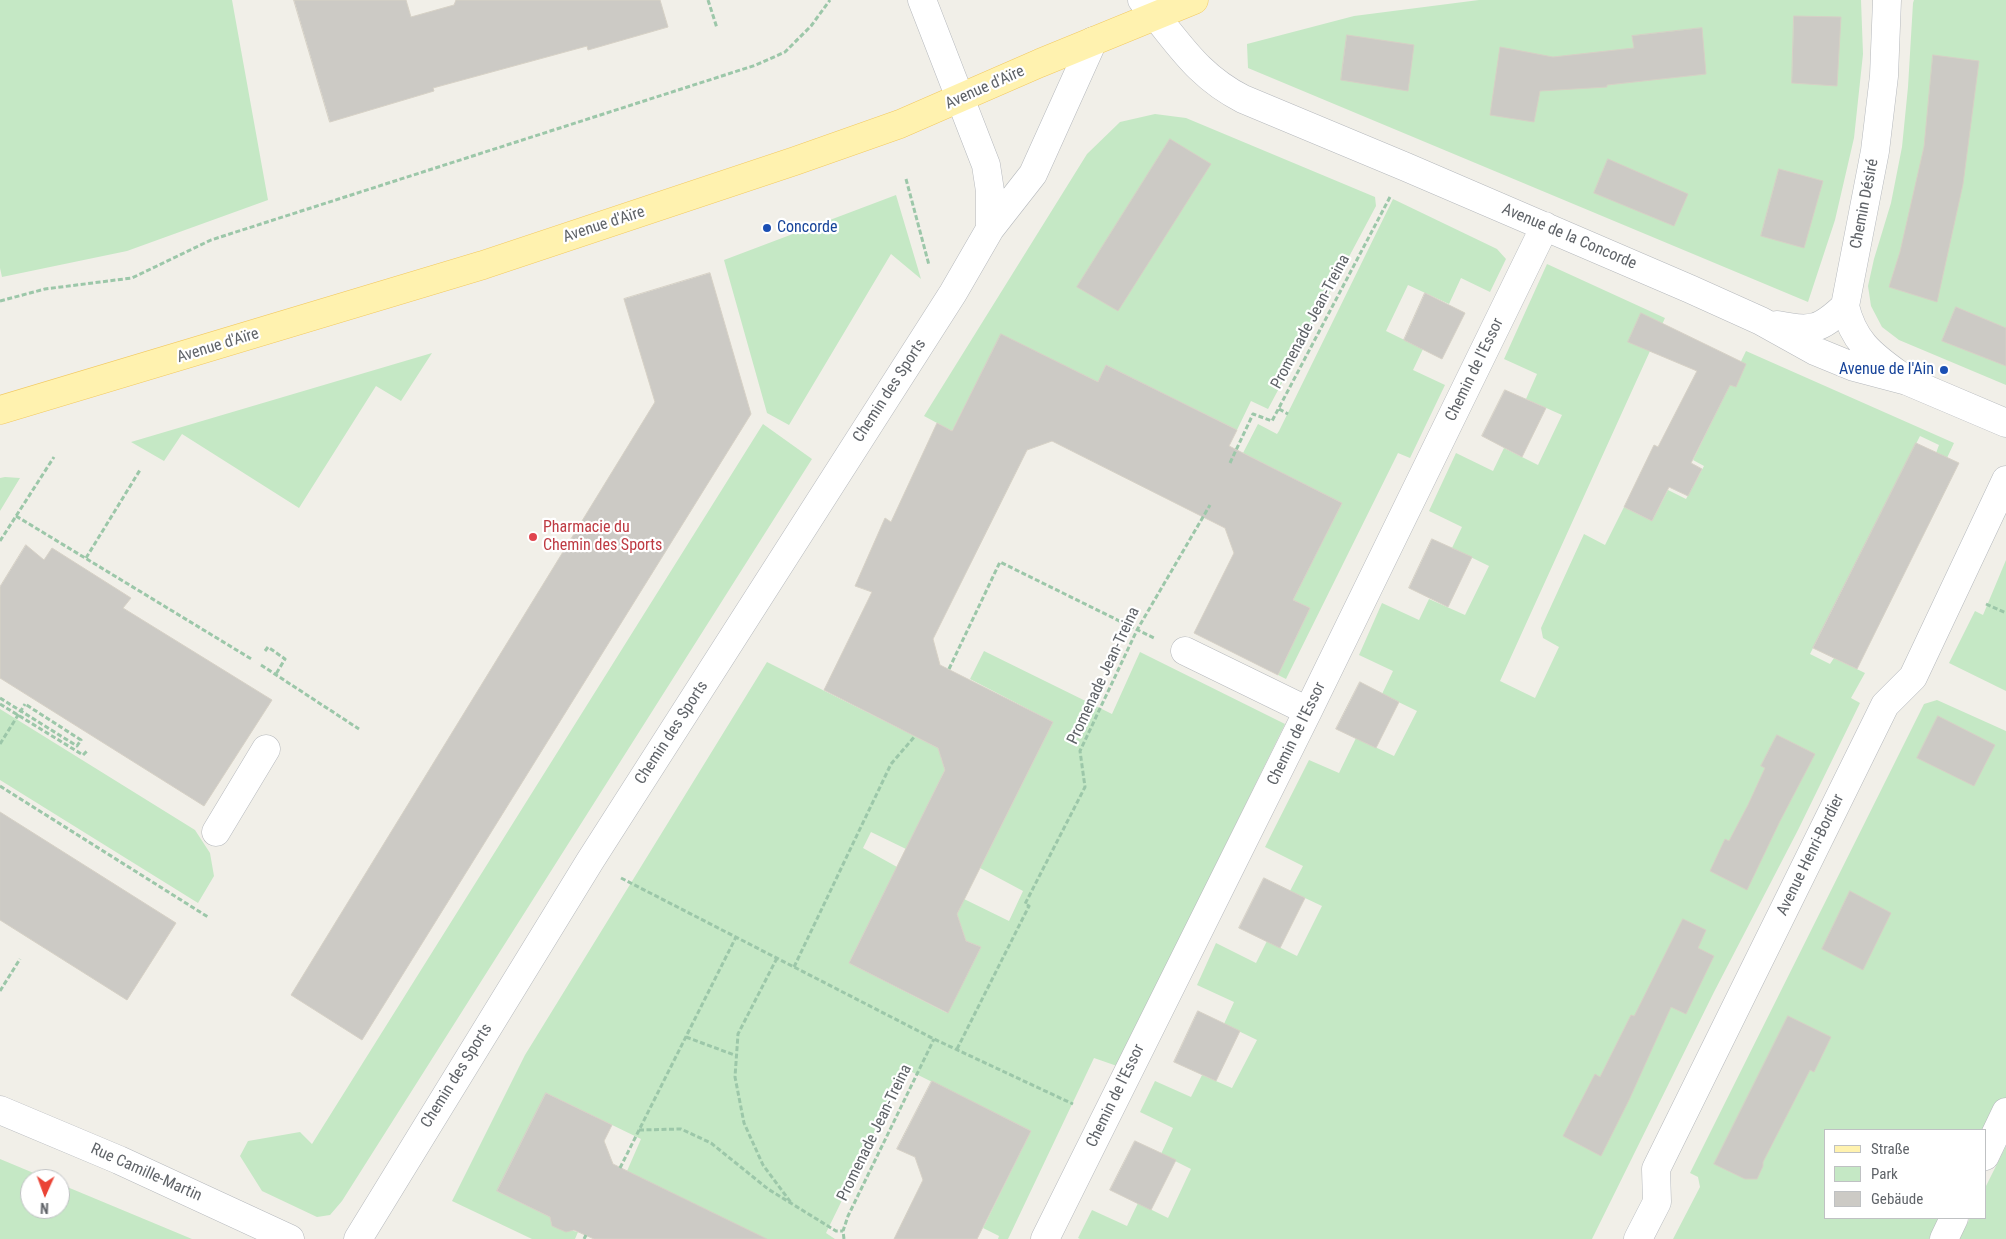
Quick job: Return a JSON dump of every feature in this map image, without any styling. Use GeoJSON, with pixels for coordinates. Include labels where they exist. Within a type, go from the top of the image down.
{"type":"FeatureCollection","features":[{"type":"Feature","properties":{"kind":"main road","name":"Avenue d'Aïre"},"geometry":{"type":"LineString","coordinates":[[0,410],[483,265],[875,133],[1093,42],[1149,8],[1194,0]]}},
{"type":"Feature","properties":{"kind":"street"},"geometry":{"type":"LineString","coordinates":[[922,0],[962,98],[986,165],[990,191],[990,229]]}},
{"type":"Feature","properties":{"kind":"street","name":"Chemin Désiré"},"geometry":{"type":"LineString","coordinates":[[1887,0],[1884,76],[1875,151],[1845,306],[1850,324],[1860,342],[1876,359],[1907,381]]}},
{"type":"Feature","properties":{"kind":"street","name":"Avenue de la Concorde"},"geometry":{"type":"LineString","coordinates":[[1149,8],[1192,62],[1223,89],[1545,226],[1761,321],[1815,351],[1854,367],[1907,381],[2006,424]]}},
{"type":"Feature","properties":{"kind":"street","name":"Chemin des Sports"},"geometry":{"type":"LineString","coordinates":[[365,1237],[590,861],[948,301],[990,229],[1033,174],[1093,42]]}},
{"type":"Feature","properties":{"kind":"street","name":"Chemin de l'Essor"},"geometry":{"type":"LineString","coordinates":[[1045,1239],[1308,711],[1545,226]]}},
{"type":"Feature","properties":{"kind":"street"},"geometry":{"type":"LineString","coordinates":[[1761,321],[1795,329],[1814,328],[1828,322],[1845,306]]}},
{"type":"Feature","properties":{"kind":"street","name":"Avenue Henri-Bordier"},"geometry":{"type":"LineString","coordinates":[[1638,1239],[1657,1202],[1656,1169],[1885,705],[1913,677],[2006,480]]}},
{"type":"Feature","properties":{"kind":"street"},"geometry":{"type":"LineString","coordinates":[[1185,651],[1308,711]]}},
{"type":"Feature","properties":{"kind":"street"},"geometry":{"type":"LineString","coordinates":[[216,832],[266,749]]}},
{"type":"Feature","properties":{"kind":"street","name":"Rue Camille-Martin"},"geometry":{"type":"LineString","coordinates":[[0,1110],[128,1164],[290,1239]]}},
{"type":"Feature","properties":{"kind":"street"},"geometry":{"type":"LineString","coordinates":[[1986,1154],[2006,1112]]}},
{"type":"Feature","properties":{"kind":"street"},"geometry":{"type":"LineString","coordinates":[[1944,1239],[1954,1219]]}},
{"type":"Feature","properties":{"kind":"path"},"geometry":{"type":"LineString","coordinates":[[708,0],[717,28]]}},
{"type":"Feature","properties":{"kind":"path"},"geometry":{"type":"LineString","coordinates":[[0,301],[45,290],[132,278],[211,240],[756,65],[784,52],[811,26],[830,0]]}},
{"type":"Feature","properties":{"kind":"path"},"geometry":{"type":"LineString","coordinates":[[906,180],[931,271]]}},
{"type":"Feature","properties":{"kind":"path","name":"Promenade Jean-Treina"},"geometry":{"type":"LineString","coordinates":[[1230,462],[1253,414],[1272,421],[1392,194]]}},
{"type":"Feature","properties":{"kind":"path"},"geometry":{"type":"LineString","coordinates":[[1279,409],[1288,414]]}},
{"type":"Feature","properties":{"kind":"path"},"geometry":{"type":"LineString","coordinates":[[0,541],[54,457]]}},
{"type":"Feature","properties":{"kind":"path"},"geometry":{"type":"LineString","coordinates":[[86,558],[140,470]]}},
{"type":"Feature","properties":{"kind":"path","name":"Promenade Jean-Treina"},"geometry":{"type":"LineString","coordinates":[[957,1049],[1029,906],[1025,904],[1085,787],[1080,751],[1137,630],[1210,505]]}},
{"type":"Feature","properties":{"kind":"path"},"geometry":{"type":"LineString","coordinates":[[16,516],[253,660]]}},
{"type":"Feature","properties":{"kind":"path"},"geometry":{"type":"LineString","coordinates":[[949,669],[1000,562],[1137,630],[1185,651]]}},
{"type":"Feature","properties":{"kind":"path"},"geometry":{"type":"LineString","coordinates":[[265,652],[268,647],[285,659],[276,674]]}},
{"type":"Feature","properties":{"kind":"path"},"geometry":{"type":"LineString","coordinates":[[261,665],[359,729]]}},
{"type":"Feature","properties":{"kind":"path"},"geometry":{"type":"LineString","coordinates":[[0,698],[76,746],[81,740],[25,704],[18,715],[0,744]]}},
{"type":"Feature","properties":{"kind":"path"},"geometry":{"type":"LineString","coordinates":[[0,704],[83,756],[87,751]]}},
{"type":"Feature","properties":{"kind":"path"},"geometry":{"type":"LineString","coordinates":[[794,967],[890,764],[915,736]]}},
{"type":"Feature","properties":{"kind":"path"},"geometry":{"type":"LineString","coordinates":[[0,786],[208,917]]}},
{"type":"Feature","properties":{"kind":"path"},"geometry":{"type":"LineString","coordinates":[[620,878],[934,1039],[1105,1120]]}},
{"type":"Feature","properties":{"kind":"path"},"geometry":{"type":"LineString","coordinates":[[620,1168],[736,937]]}},
{"type":"Feature","properties":{"kind":"path"},"geometry":{"type":"LineString","coordinates":[[0,991],[20,958]]}},
{"type":"Feature","properties":{"kind":"path"},"geometry":{"type":"LineString","coordinates":[[777,958],[738,1034],[735,1077],[744,1123],[763,1164],[792,1204]]}},
{"type":"Feature","properties":{"kind":"path"},"geometry":{"type":"LineString","coordinates":[[686,1037],[737,1056]]}},
{"type":"Feature","properties":{"kind":"path","name":"Promenade Jean-Treina"},"geometry":{"type":"LineString","coordinates":[[844,1239],[843,1231],[848,1216],[934,1039]]}},
{"type":"Feature","properties":{"kind":"path"},"geometry":{"type":"LineString","coordinates":[[639,1130],[681,1129],[712,1143],[768,1189],[836,1231],[843,1231]]}},
{"type":"Feature","properties":{"kind":"green space"},"geometry":{"type":"Polygon","coordinates":[[[0,0],[232,0],[268,200],[127,251],[2,277],[0,268],[0,0]]]}},
{"type":"Feature","properties":{"kind":"green space"},"geometry":{"type":"Polygon","coordinates":[[[1479,0],[1861,0],[1863,54],[1854,138],[1835,220],[1808,302],[1248,68],[1247,44],[1354,16],[1479,0]]]}},
{"type":"Feature","properties":{"kind":"green space"},"geometry":{"type":"Polygon","coordinates":[[[1914,0],[2006,0],[2006,385],[1899,340],[1882,327],[1871,306],[1868,286],[1891,203],[1902,147],[1914,0]]]}},
{"type":"Feature","properties":{"kind":"green space"},"geometry":{"type":"Polygon","coordinates":[[[1155,114],[1186,118],[1375,197],[1376,206],[1268,409],[1251,401],[1237,430],[1106,365],[1098,382],[1001,335],[952,431],[924,416],[1087,154],[1120,122],[1155,114]]]}},
{"type":"Feature","properties":{"kind":"green space"},"geometry":{"type":"Polygon","coordinates":[[[896,195],[921,279],[891,254],[789,425],[767,413],[724,260],[896,195]]]}},
{"type":"Feature","properties":{"kind":"green space"},"geometry":{"type":"Polygon","coordinates":[[[1393,199],[1497,249],[1506,259],[1490,292],[1461,278],[1449,304],[1408,285],[1386,331],[1423,349],[1413,370],[1445,385],[1410,458],[1398,453],[1286,679],[1278,675],[1310,608],[1293,600],[1342,503],[1243,453],[1258,424],[1277,434],[1279,431],[1393,199]]]}},
{"type":"Feature","properties":{"kind":"green space"},"geometry":{"type":"Polygon","coordinates":[[[1547,264],[1665,318],[1500,681],[1535,698],[1559,647],[1543,638],[1541,628],[1584,534],[1605,545],[1624,507],[1652,521],[1668,490],[1686,499],[1704,466],[1693,460],[1746,351],[1954,443],[1947,458],[1936,453],[1939,445],[1920,436],[1810,654],[1830,664],[1834,658],[1865,673],[1851,698],[1860,703],[1592,1239],[1080,1239],[1078,1238],[1092,1210],[1127,1226],[1138,1203],[1168,1218],[1191,1169],[1161,1154],[1173,1128],[1140,1112],[1155,1081],[1191,1097],[1202,1075],[1232,1088],[1257,1040],[1224,1024],[1234,1002],[1197,985],[1216,943],[1256,963],[1267,941],[1297,956],[1322,906],[1290,891],[1303,866],[1265,847],[1309,760],[1339,773],[1356,738],[1394,756],[1417,711],[1382,694],[1393,671],[1359,655],[1382,603],[1419,620],[1429,599],[1465,615],[1489,566],[1452,548],[1462,527],[1429,511],[1456,453],[1493,471],[1504,448],[1538,465],[1562,415],[1526,399],[1537,374],[1504,359],[1547,264]]]}},
{"type":"Feature","properties":{"kind":"green space"},"geometry":{"type":"Polygon","coordinates":[[[432,353],[401,401],[376,386],[299,508],[182,434],[164,461],[131,442],[432,353]]]}},
{"type":"Feature","properties":{"kind":"green space"},"geometry":{"type":"Polygon","coordinates":[[[763,424],[812,459],[342,1201],[330,1215],[317,1217],[262,1191],[240,1156],[248,1141],[300,1132],[312,1144],[763,424]]]}},
{"type":"Feature","properties":{"kind":"green space"},"geometry":{"type":"Polygon","coordinates":[[[0,478],[20,478],[0,511],[0,478]]]}},
{"type":"Feature","properties":{"kind":"green space"},"geometry":{"type":"Polygon","coordinates":[[[2006,560],[2006,691],[1949,663],[1975,611],[1983,615],[2006,560]]]}},
{"type":"Feature","properties":{"kind":"green space"},"geometry":{"type":"Polygon","coordinates":[[[984,651],[1112,714],[1140,652],[1285,724],[1117,1066],[1094,1058],[1008,1239],[998,1239],[999,1236],[983,1228],[1031,1131],[906,1069],[826,1233],[835,1239],[764,1239],[627,1171],[641,1139],[546,1093],[497,1191],[550,1217],[552,1226],[578,1232],[575,1239],[532,1239],[452,1201],[525,1055],[767,662],[938,748],[945,770],[906,849],[871,832],[863,848],[897,867],[849,963],[947,1013],[981,947],[966,941],[957,914],[964,899],[1009,921],[1023,891],[980,868],[1053,722],[970,679],[984,651]]]}},
{"type":"Feature","properties":{"kind":"green space"},"geometry":{"type":"Polygon","coordinates":[[[1937,700],[2006,731],[2006,1140],[1986,1131],[1986,1129],[1824,1129],[1824,1219],[1939,1219],[1929,1239],[1673,1239],[1700,1187],[1698,1177],[1690,1173],[1924,704],[1937,700]]]}},
{"type":"Feature","properties":{"kind":"green space"},"geometry":{"type":"Polygon","coordinates":[[[0,709],[195,830],[210,853],[214,876],[198,903],[0,780],[0,709]]]}},
{"type":"Feature","properties":{"kind":"green space"},"geometry":{"type":"Polygon","coordinates":[[[2006,1146],[2006,1239],[1959,1239],[1969,1219],[1986,1219],[1986,1186],[2006,1146]]]}},
{"type":"Feature","properties":{"kind":"green space"},"geometry":{"type":"Polygon","coordinates":[[[0,1159],[24,1169],[20,1169],[20,1219],[70,1219],[70,1188],[192,1239],[0,1239],[0,1159]]]}},
{"type":"Feature","properties":{"kind":"building"},"geometry":{"type":"Polygon","coordinates":[[[294,0],[406,0],[411,17],[454,5],[456,0],[660,0],[668,27],[588,50],[587,46],[433,88],[434,91],[330,122],[294,0]]]}},
{"type":"Feature","properties":{"kind":"building"},"geometry":{"type":"Polygon","coordinates":[[[1794,16],[1841,17],[1837,86],[1792,83],[1794,16]]]}},
{"type":"Feature","properties":{"kind":"building"},"geometry":{"type":"Polygon","coordinates":[[[1702,28],[1706,74],[1607,85],[1607,87],[1540,91],[1534,122],[1490,115],[1500,47],[1553,57],[1634,48],[1632,36],[1702,28]]]}},
{"type":"Feature","properties":{"kind":"building"},"geometry":{"type":"Polygon","coordinates":[[[1347,35],[1414,45],[1408,91],[1341,80],[1347,35]]]}},
{"type":"Feature","properties":{"kind":"building"},"geometry":{"type":"Polygon","coordinates":[[[1933,55],[1979,61],[1963,184],[1937,302],[1889,287],[1900,252],[1924,147],[1933,55]]]}},
{"type":"Feature","properties":{"kind":"building"},"geometry":{"type":"Polygon","coordinates":[[[1170,139],[1211,164],[1118,311],[1077,287],[1170,139]]]}},
{"type":"Feature","properties":{"kind":"building"},"geometry":{"type":"Polygon","coordinates":[[[1608,159],[1688,194],[1674,226],[1594,193],[1608,159]]]}},
{"type":"Feature","properties":{"kind":"building"},"geometry":{"type":"Polygon","coordinates":[[[1779,169],[1823,181],[1804,248],[1761,236],[1779,169]]]}},
{"type":"Feature","properties":{"kind":"building"},"geometry":{"type":"Polygon","coordinates":[[[710,273],[751,414],[362,1040],[291,995],[655,402],[624,299],[710,273]]]}},
{"type":"Feature","properties":{"kind":"building"},"geometry":{"type":"Polygon","coordinates":[[[1425,293],[1465,313],[1442,359],[1404,340],[1425,293]]]}},
{"type":"Feature","properties":{"kind":"building"},"geometry":{"type":"Polygon","coordinates":[[[1956,307],[2006,328],[2006,366],[1942,341],[1956,307]]]}},
{"type":"Feature","properties":{"kind":"building"},"geometry":{"type":"Polygon","coordinates":[[[1641,313],[1746,364],[1736,387],[1730,385],[1691,463],[1702,469],[1688,496],[1669,487],[1652,521],[1624,507],[1654,445],[1658,447],[1697,371],[1628,342],[1641,313]]]}},
{"type":"Feature","properties":{"kind":"building"},"geometry":{"type":"Polygon","coordinates":[[[1001,334],[1098,382],[1106,365],[1237,430],[1229,446],[1342,503],[1293,600],[1310,608],[1278,675],[1194,633],[1234,553],[1225,528],[1052,441],[1027,450],[933,639],[940,665],[1053,722],[957,914],[966,941],[981,947],[948,1013],[849,963],[945,770],[938,748],[824,690],[872,592],[855,586],[885,518],[891,522],[937,423],[952,431],[1001,334]]]}},
{"type":"Feature","properties":{"kind":"building"},"geometry":{"type":"Polygon","coordinates":[[[1505,390],[1546,408],[1522,457],[1482,436],[1505,390]]]}},
{"type":"Feature","properties":{"kind":"building"},"geometry":{"type":"Polygon","coordinates":[[[1916,443],[1959,463],[1857,669],[1813,648],[1916,443]]]}},
{"type":"Feature","properties":{"kind":"building"},"geometry":{"type":"Polygon","coordinates":[[[1432,539],[1472,557],[1448,607],[1409,588],[1432,539]]]}},
{"type":"Feature","properties":{"kind":"building"},"geometry":{"type":"Polygon","coordinates":[[[26,545],[44,560],[52,548],[131,598],[123,608],[272,700],[204,806],[0,678],[0,587],[26,545]]]}},
{"type":"Feature","properties":{"kind":"building"},"geometry":{"type":"Polygon","coordinates":[[[1360,682],[1399,702],[1376,748],[1336,729],[1360,682]]]}},
{"type":"Feature","properties":{"kind":"building"},"geometry":{"type":"Polygon","coordinates":[[[1938,716],[1995,745],[1974,786],[1917,758],[1938,716]]]}},
{"type":"Feature","properties":{"kind":"building"},"geometry":{"type":"Polygon","coordinates":[[[1777,735],[1815,754],[1747,890],[1710,871],[1725,839],[1729,841],[1748,805],[1765,768],[1761,766],[1777,735]]]}},
{"type":"Feature","properties":{"kind":"building"},"geometry":{"type":"Polygon","coordinates":[[[0,812],[176,923],[127,1000],[0,920],[0,812]]]}},
{"type":"Feature","properties":{"kind":"building"},"geometry":{"type":"Polygon","coordinates":[[[1264,878],[1305,898],[1280,948],[1239,928],[1264,878]]]}},
{"type":"Feature","properties":{"kind":"building"},"geometry":{"type":"Polygon","coordinates":[[[1850,891],[1891,913],[1863,970],[1822,949],[1850,891]]]}},
{"type":"Feature","properties":{"kind":"building"},"geometry":{"type":"Polygon","coordinates":[[[1683,919],[1706,930],[1698,948],[1714,956],[1686,1014],[1671,1007],[1629,1100],[1601,1156],[1563,1136],[1595,1074],[1600,1077],[1631,1015],[1634,1016],[1683,919]]]}},
{"type":"Feature","properties":{"kind":"building"},"geometry":{"type":"Polygon","coordinates":[[[1198,1011],[1240,1031],[1216,1081],[1174,1062],[1198,1011]]]}},
{"type":"Feature","properties":{"kind":"building"},"geometry":{"type":"Polygon","coordinates":[[[1788,1016],[1831,1037],[1814,1072],[1810,1070],[1763,1162],[1757,1179],[1745,1179],[1714,1164],[1788,1016]]]}},
{"type":"Feature","properties":{"kind":"building"},"geometry":{"type":"Polygon","coordinates":[[[932,1081],[1031,1131],[977,1239],[894,1239],[923,1180],[915,1157],[897,1149],[932,1081]]]}},
{"type":"Feature","properties":{"kind":"building"},"geometry":{"type":"Polygon","coordinates":[[[546,1093],[612,1125],[604,1141],[613,1164],[767,1239],[594,1239],[574,1230],[566,1232],[552,1226],[550,1217],[497,1191],[546,1093]]]}},
{"type":"Feature","properties":{"kind":"building"},"geometry":{"type":"Polygon","coordinates":[[[1135,1141],[1176,1160],[1151,1210],[1110,1190],[1135,1141]]]}},
{"type":"Feature","properties":{"kind":"place","name":"Concorde"},"geometry":{"type":"Point","coordinates":[767,228]}},
{"type":"Feature","properties":{"kind":"place","name":"Avenue de l'Ain"},"geometry":{"type":"Point","coordinates":[1944,370]}},
{"type":"Feature","properties":{"kind":"place","name":"Pharmacie du Chemin des Sports"},"geometry":{"type":"Point","coordinates":[533,537]}}]}
